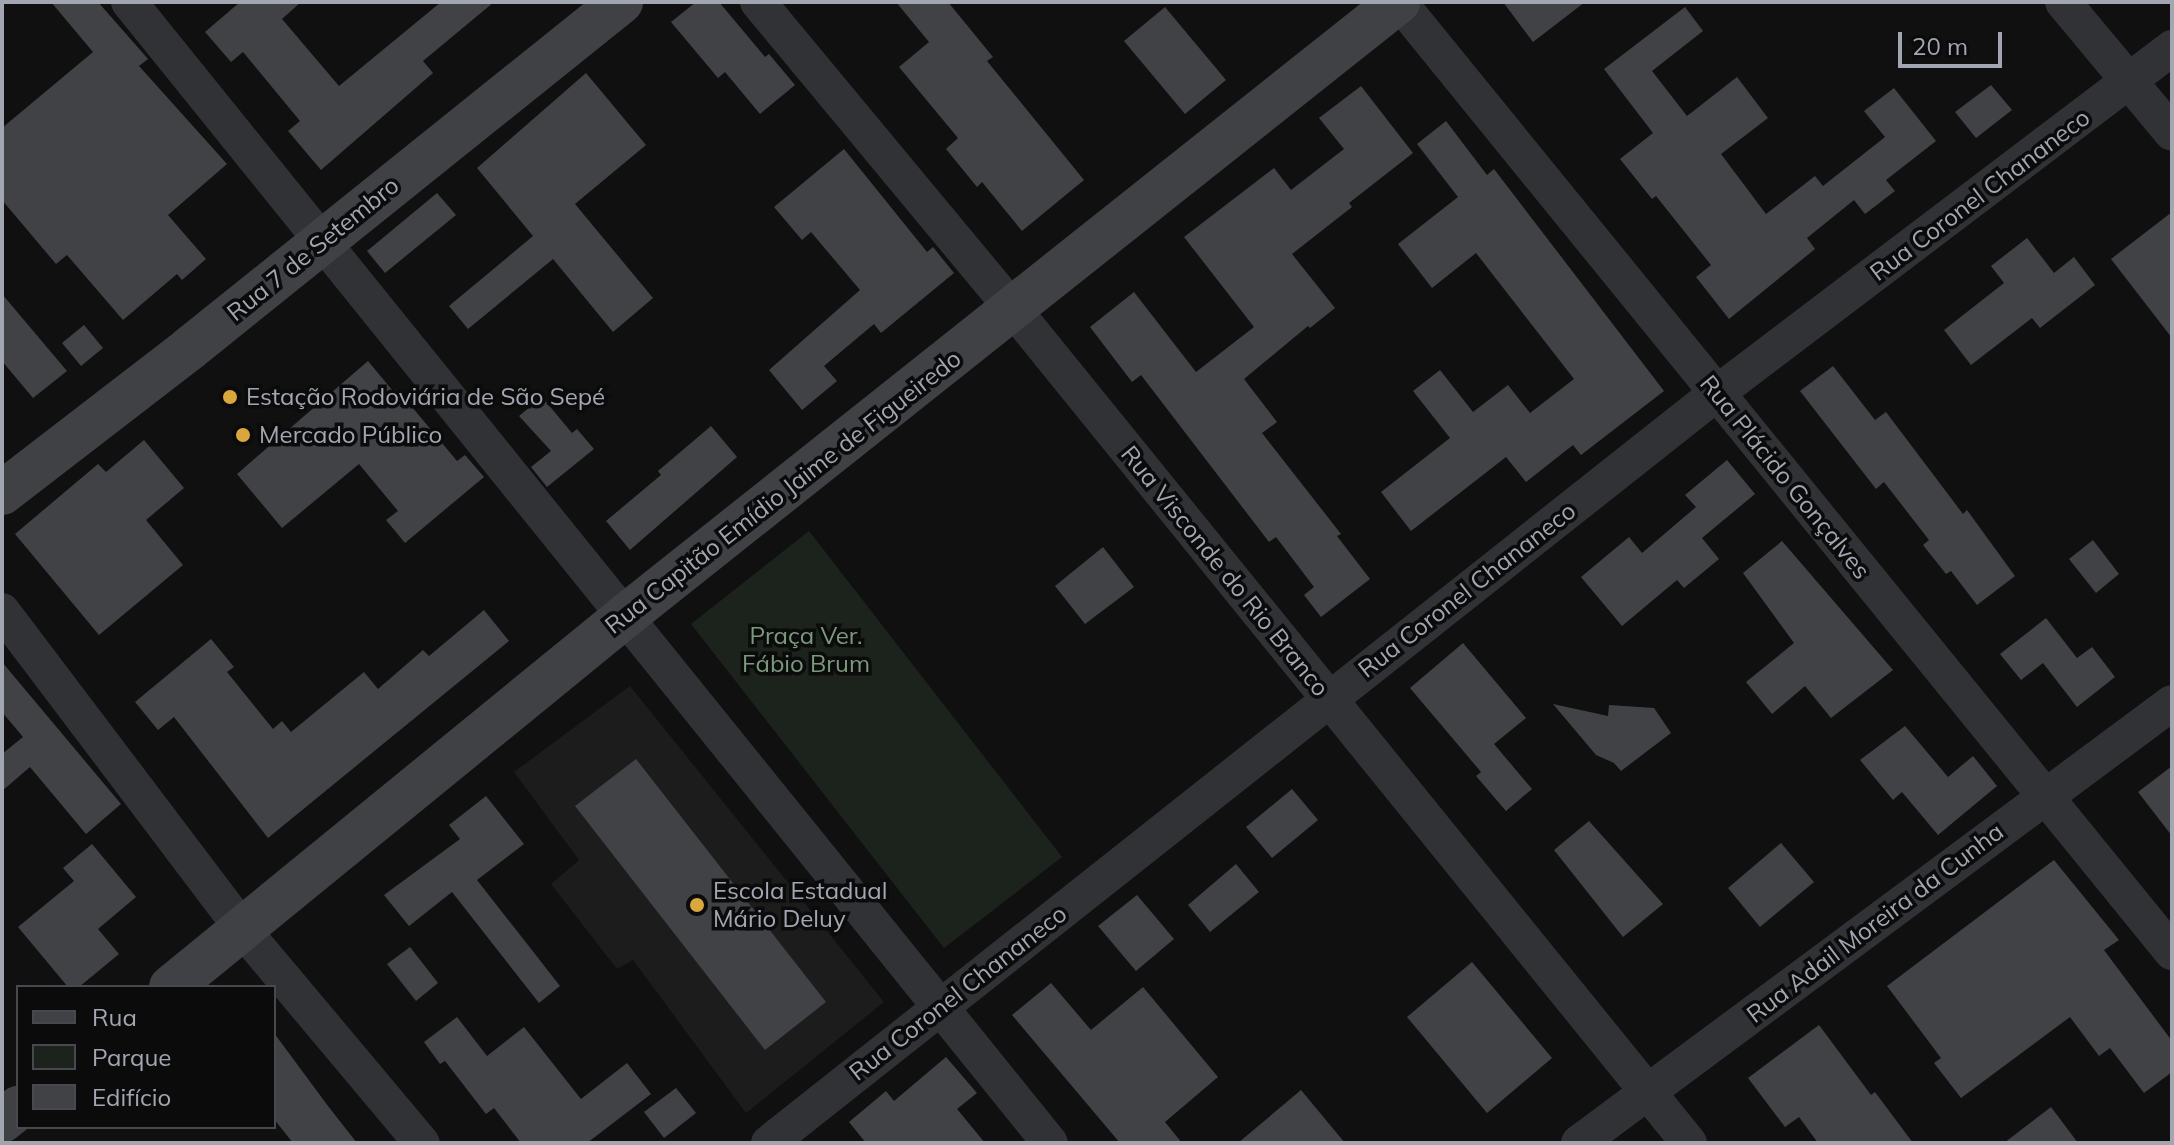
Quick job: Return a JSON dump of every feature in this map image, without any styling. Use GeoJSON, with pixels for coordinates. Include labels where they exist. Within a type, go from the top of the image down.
{"type":"FeatureCollection","features":[{"type":"Feature","properties":{"kind":"main road","name":"Rua 7 de Setembro"},"geometry":{"type":"LineString","coordinates":[[2,493],[621,2]]}},
{"type":"Feature","properties":{"kind":"main road","name":"Rua Capitão Emídio Jaime de Figueiredo"},"geometry":{"type":"LineString","coordinates":[[174,985],[624,617],[1398,2]]}},
{"type":"Feature","properties":{"kind":"street"},"geometry":{"type":"LineString","coordinates":[[129,2],[1050,1143]]}},
{"type":"Feature","properties":{"kind":"street","name":"Rua Visconde do Rio Branco"},"geometry":{"type":"LineString","coordinates":[[758,2],[1014,310],[1689,1143]]}},
{"type":"Feature","properties":{"kind":"street","name":"Rua Plácido Gonçalves"},"geometry":{"type":"LineString","coordinates":[[1398,2],[2172,952]]}},
{"type":"Feature","properties":{"kind":"street"},"geometry":{"type":"LineString","coordinates":[[2063,2],[2172,133]]}},
{"type":"Feature","properties":{"kind":"street","name":"Rua Coronel Chananeco"},"geometry":{"type":"LineString","coordinates":[[769,1143],[1717,393],[2172,48]]}},
{"type":"Feature","properties":{"kind":"street"},"geometry":{"type":"LineString","coordinates":[[2,611],[243,930],[422,1143]]}},
{"type":"Feature","properties":{"kind":"street","name":"Rua Adail Moreira da Cunha"},"geometry":{"type":"LineString","coordinates":[[1579,1143],[2172,703]]}},
{"type":"Feature","properties":{"kind":"shaded area"},"geometry":{"type":"Polygon","coordinates":[[[630,686],[884,1002],[746,1113],[633,960],[617,969],[551,884],[579,860],[514,772],[630,686]]]}},
{"type":"Feature","properties":{"kind":"green space","name":"Praça Ver. Fábio Brum"},"geometry":{"type":"Polygon","coordinates":[[[809,531],[1062,857],[944,948],[691,624],[809,531]]]}},
{"type":"Feature","properties":{"kind":"building"},"geometry":{"type":"Polygon","coordinates":[[[51,2],[98,2],[148,59],[139,66],[227,164],[168,215],[206,259],[182,280],[177,274],[123,320],[67,255],[56,264],[2,200],[2,128],[93,52],[51,2]]]}},
{"type":"Feature","properties":{"kind":"building"},"geometry":{"type":"Polygon","coordinates":[[[240,2],[301,2],[282,19],[339,86],[441,2],[494,2],[423,61],[433,73],[321,170],[288,131],[300,121],[243,52],[231,62],[205,32],[240,2]]]}},
{"type":"Feature","properties":{"kind":"building"},"geometry":{"type":"Polygon","coordinates":[[[696,2],[719,2],[765,57],[769,54],[795,85],[760,114],[725,72],[718,78],[671,22],[696,2]]]}},
{"type":"Feature","properties":{"kind":"building"},"geometry":{"type":"Polygon","coordinates":[[[896,2],[948,2],[993,57],[987,61],[1084,180],[1022,231],[982,182],[977,187],[946,149],[958,138],[899,67],[929,42],[896,2]]]}},
{"type":"Feature","properties":{"kind":"building"},"geometry":{"type":"Polygon","coordinates":[[[1503,2],[1585,2],[1533,42],[1503,2]]]}},
{"type":"Feature","properties":{"kind":"building"},"geometry":{"type":"Polygon","coordinates":[[[1165,7],[1226,80],[1185,114],[1124,41],[1165,7]]]}},
{"type":"Feature","properties":{"kind":"building"},"geometry":{"type":"Polygon","coordinates":[[[1685,7],[1703,31],[1652,71],[1687,116],[1737,77],[1768,118],[1721,154],[1766,214],[1815,176],[1823,186],[1885,137],[1864,111],[1894,88],[1936,141],[1886,180],[1895,191],[1865,214],[1854,200],[1807,238],[1815,249],[1729,319],[1696,277],[1711,265],[1656,196],[1652,199],[1620,159],[1653,133],[1604,69],[1685,7]]]}},
{"type":"Feature","properties":{"kind":"building"},"geometry":{"type":"Polygon","coordinates":[[[586,73],[646,145],[575,204],[653,298],[613,332],[553,259],[468,329],[449,306],[533,236],[477,168],[586,73]]]}},
{"type":"Feature","properties":{"kind":"building"},"geometry":{"type":"Polygon","coordinates":[[[1991,85],[2012,110],[1976,138],[1955,112],[1991,85]]]}},
{"type":"Feature","properties":{"kind":"building"},"geometry":{"type":"Polygon","coordinates":[[[1361,86],[1413,153],[1349,203],[1352,207],[1292,254],[1335,308],[1310,328],[1308,326],[1244,379],[1277,422],[1262,433],[1341,534],[1337,536],[1370,579],[1321,617],[1304,595],[1314,587],[1276,537],[1269,542],[1141,375],[1132,382],[1090,327],[1134,292],[1196,372],[1254,327],[1184,237],[1274,168],[1291,190],[1344,149],[1319,118],[1361,86]]]}},
{"type":"Feature","properties":{"kind":"building"},"geometry":{"type":"Polygon","coordinates":[[[1446,121],[1487,175],[1494,169],[1664,391],[1581,455],[1573,445],[1526,482],[1506,457],[1411,531],[1381,492],[1450,438],[1413,391],[1440,370],[1473,412],[1508,385],[1530,413],[1574,379],[1476,253],[1432,288],[1398,244],[1458,197],[1417,144],[1446,121]]]}},
{"type":"Feature","properties":{"kind":"building"},"geometry":{"type":"Polygon","coordinates":[[[844,149],[927,252],[933,247],[954,273],[881,333],[874,324],[824,366],[837,381],[802,410],[769,370],[860,290],[811,232],[802,240],[774,207],[844,149]]]}},
{"type":"Feature","properties":{"kind":"building"},"geometry":{"type":"Polygon","coordinates":[[[437,193],[456,215],[385,273],[367,251],[437,193]]]}},
{"type":"Feature","properties":{"kind":"building"},"geometry":{"type":"Polygon","coordinates":[[[2172,212],[2172,338],[2111,259],[2172,212]]]}},
{"type":"Feature","properties":{"kind":"building"},"geometry":{"type":"Polygon","coordinates":[[[2027,238],[2054,273],[2074,257],[2095,285],[2040,328],[2032,318],[1971,365],[1944,330],[2004,283],[1991,266],[2027,238]]]}},
{"type":"Feature","properties":{"kind":"building"},"geometry":{"type":"Polygon","coordinates":[[[2,294],[67,371],[33,398],[2,361],[2,294]]]}},
{"type":"Feature","properties":{"kind":"building"},"geometry":{"type":"Polygon","coordinates":[[[84,325],[103,348],[81,366],[62,343],[84,325]]]}},
{"type":"Feature","properties":{"kind":"building"},"geometry":{"type":"Polygon","coordinates":[[[368,361],[393,391],[397,389],[457,461],[465,455],[484,477],[405,543],[386,520],[398,511],[359,464],[282,528],[237,474],[368,361]]]}},
{"type":"Feature","properties":{"kind":"building"},"geometry":{"type":"Polygon","coordinates":[[[1833,366],[1875,420],[1886,412],[1963,514],[1967,510],[2015,576],[1977,605],[1951,571],[1946,574],[1923,545],[1929,540],[1884,482],[1876,489],[1800,391],[1833,366]]]}},
{"type":"Feature","properties":{"kind":"building"},"geometry":{"type":"Polygon","coordinates":[[[542,397],[572,433],[577,429],[594,449],[547,487],[531,467],[551,451],[519,416],[542,397]]]}},
{"type":"Feature","properties":{"kind":"building"},"geometry":{"type":"Polygon","coordinates":[[[711,426],[737,457],[630,550],[606,521],[661,475],[658,471],[711,426]]]}},
{"type":"Feature","properties":{"kind":"building"},"geometry":{"type":"Polygon","coordinates":[[[144,440],[184,488],[146,520],[183,565],[99,635],[15,534],[98,464],[106,472],[144,440]]]}},
{"type":"Feature","properties":{"kind":"building"},"geometry":{"type":"Polygon","coordinates":[[[1727,460],[1755,494],[1702,538],[1719,559],[1684,588],[1677,580],[1622,626],[1581,577],[1629,537],[1642,553],[1696,507],[1685,495],[1727,460]]]}},
{"type":"Feature","properties":{"kind":"building"},"geometry":{"type":"Polygon","coordinates":[[[2093,540],[2119,574],[2096,593],[2069,559],[2093,540]]]}},
{"type":"Feature","properties":{"kind":"building"},"geometry":{"type":"Polygon","coordinates":[[[1782,541],[1893,670],[1831,718],[1805,686],[1772,714],[1746,682],[1794,643],[1743,573],[1782,541]]]}},
{"type":"Feature","properties":{"kind":"building"},"geometry":{"type":"Polygon","coordinates":[[[1103,547],[1134,587],[1085,624],[1055,586],[1103,547]]]}},
{"type":"Feature","properties":{"kind":"building"},"geometry":{"type":"Polygon","coordinates":[[[484,610],[509,641],[268,838],[174,717],[158,730],[135,702],[211,639],[234,667],[227,672],[273,729],[282,721],[291,732],[364,672],[378,689],[423,650],[429,656],[484,610]]]}},
{"type":"Feature","properties":{"kind":"building"},"geometry":{"type":"Polygon","coordinates":[[[2046,618],[2077,658],[2092,647],[2115,677],[2077,707],[2043,663],[2021,680],[2000,654],[2046,618]]]}},
{"type":"Feature","properties":{"kind":"building"},"geometry":{"type":"Polygon","coordinates":[[[1463,643],[1526,718],[1494,744],[1532,789],[1506,811],[1476,776],[1481,772],[1410,688],[1463,643]]]}},
{"type":"Feature","properties":{"kind":"building"},"geometry":{"type":"Polygon","coordinates":[[[2,662],[121,804],[86,834],[30,767],[2,791],[2,754],[23,737],[2,712],[2,662]]]}},
{"type":"Feature","properties":{"kind":"building"},"geometry":{"type":"Polygon","coordinates":[[[1553,704],[1608,716],[1609,705],[1654,708],[1671,733],[1621,771],[1614,763],[1596,755],[1553,704]]]}},
{"type":"Feature","properties":{"kind":"building"},"geometry":{"type":"Polygon","coordinates":[[[1905,726],[1948,777],[1973,756],[1997,786],[1938,835],[1902,792],[1893,800],[1860,760],[1905,726]]]}},
{"type":"Feature","properties":{"kind":"building"},"geometry":{"type":"Polygon","coordinates":[[[636,759],[826,1002],[765,1050],[575,806],[636,759]]]}},
{"type":"Feature","properties":{"kind":"building"},"geometry":{"type":"Polygon","coordinates":[[[2172,766],[2172,836],[2138,792],[2172,766]]]}},
{"type":"Feature","properties":{"kind":"building"},"geometry":{"type":"Polygon","coordinates":[[[1292,789],[1318,820],[1272,858],[1246,827],[1292,789]]]}},
{"type":"Feature","properties":{"kind":"building"},"geometry":{"type":"Polygon","coordinates":[[[486,796],[524,844],[477,880],[560,986],[539,1003],[452,892],[409,926],[384,895],[460,839],[449,825],[486,796]]]}},
{"type":"Feature","properties":{"kind":"building"},"geometry":{"type":"Polygon","coordinates":[[[1589,821],[1663,904],[1623,937],[1554,850],[1589,821]]]}},
{"type":"Feature","properties":{"kind":"building"},"geometry":{"type":"Polygon","coordinates":[[[1781,843],[1814,882],[1760,927],[1728,888],[1781,843]]]}},
{"type":"Feature","properties":{"kind":"building"},"geometry":{"type":"Polygon","coordinates":[[[92,844],[136,897],[98,929],[119,954],[81,985],[66,985],[18,927],[74,881],[63,868],[92,844]]]}},
{"type":"Feature","properties":{"kind":"building"},"geometry":{"type":"Polygon","coordinates":[[[2054,860],[2119,940],[2104,950],[2172,1041],[2172,1072],[2144,1093],[2110,1048],[2099,1056],[2070,1017],[1961,1098],[1934,1063],[1941,1058],[1887,986],[2054,860]]]}},
{"type":"Feature","properties":{"kind":"building"},"geometry":{"type":"Polygon","coordinates":[[[1236,864],[1259,892],[1210,932],[1188,905],[1236,864]]]}},
{"type":"Feature","properties":{"kind":"building"},"geometry":{"type":"Polygon","coordinates":[[[1137,895],[1174,939],[1136,971],[1098,926],[1137,895]]]}},
{"type":"Feature","properties":{"kind":"building"},"geometry":{"type":"Polygon","coordinates":[[[410,947],[438,983],[416,1001],[387,964],[410,947]]]}},
{"type":"Feature","properties":{"kind":"building"},"geometry":{"type":"Polygon","coordinates":[[[1472,962],[1552,1058],[1487,1113],[1407,1017],[1472,962]]]}},
{"type":"Feature","properties":{"kind":"building"},"geometry":{"type":"Polygon","coordinates":[[[1051,983],[1091,1030],[1143,987],[1218,1077],[1165,1122],[1182,1143],[1120,1143],[1012,1015],[1051,983]]]}},
{"type":"Feature","properties":{"kind":"building"},"geometry":{"type":"Polygon","coordinates":[[[457,1017],[487,1056],[524,1027],[581,1099],[627,1063],[651,1094],[587,1143],[521,1143],[494,1108],[486,1114],[445,1061],[440,1064],[424,1042],[457,1017]]]}},
{"type":"Feature","properties":{"kind":"building"},"geometry":{"type":"Polygon","coordinates":[[[1819,1025],[1871,1095],[1875,1092],[1913,1143],[1818,1143],[1799,1117],[1785,1127],[1748,1078],[1819,1025]]]}},
{"type":"Feature","properties":{"kind":"building"},"geometry":{"type":"Polygon","coordinates":[[[276,1036],[357,1143],[293,1143],[276,1122],[276,1036]]]}},
{"type":"Feature","properties":{"kind":"building"},"geometry":{"type":"Polygon","coordinates":[[[946,1057],[977,1093],[957,1109],[985,1143],[866,1143],[849,1122],[886,1091],[894,1101],[946,1057]]]}},
{"type":"Feature","properties":{"kind":"building"},"geometry":{"type":"Polygon","coordinates":[[[676,1088],[696,1113],[664,1138],[644,1112],[676,1088]]]}},
{"type":"Feature","properties":{"kind":"building"},"geometry":{"type":"Polygon","coordinates":[[[1301,1090],[1345,1143],[1238,1143],[1301,1090]]]}},
{"type":"Feature","properties":{"kind":"building"},"geometry":{"type":"Polygon","coordinates":[[[2051,1107],[2078,1143],[2004,1143],[2051,1107]]]}},
{"type":"Feature","properties":{"kind":"place","name":"Estação Rodoviária de São Sepé"},"geometry":{"type":"Point","coordinates":[230,397]}},
{"type":"Feature","properties":{"kind":"place","name":"Mercado Público"},"geometry":{"type":"Point","coordinates":[243,435]}},
{"type":"Feature","properties":{"kind":"place","name":"Escola Estadual Mário Deluy"},"geometry":{"type":"Point","coordinates":[697,905]}}]}
